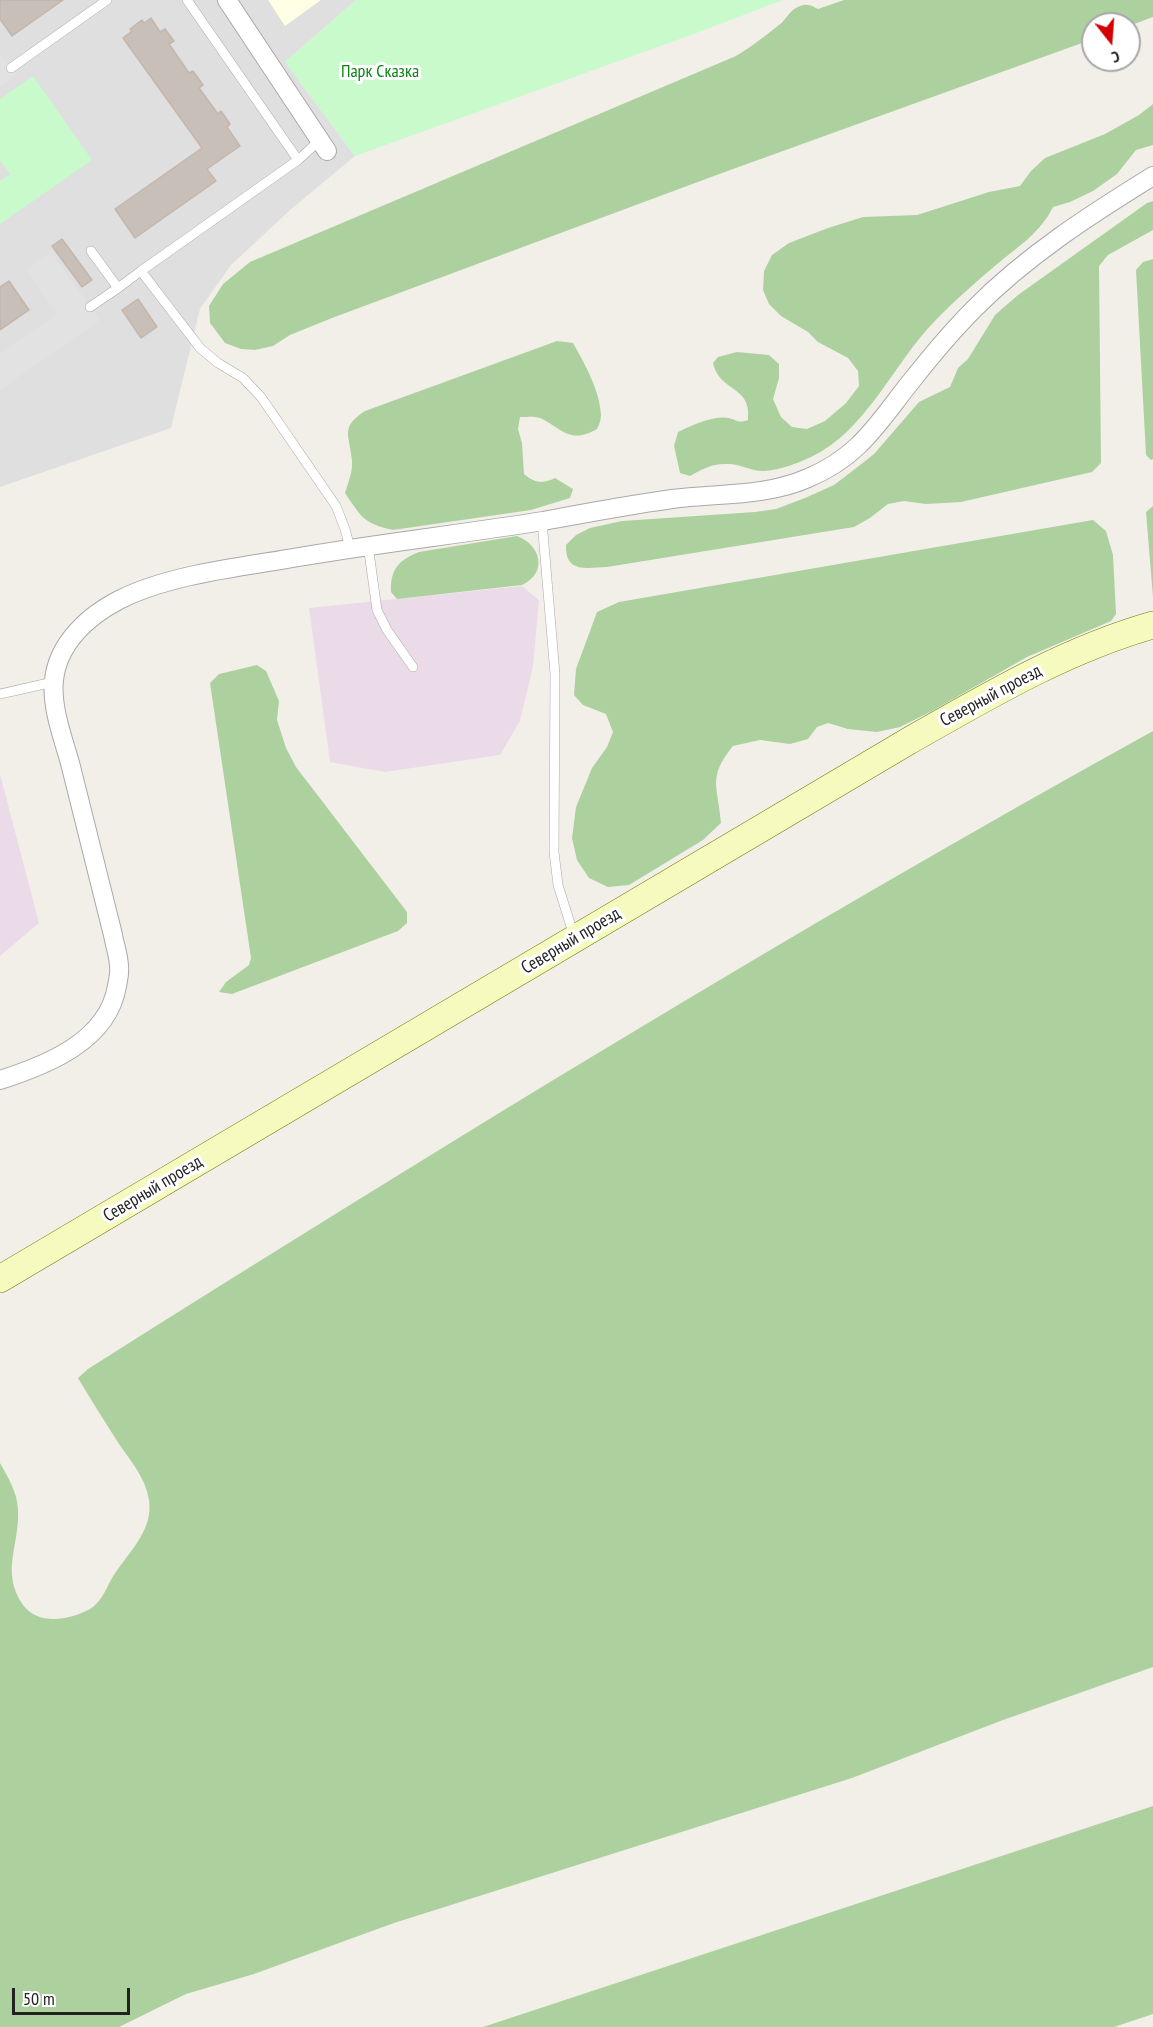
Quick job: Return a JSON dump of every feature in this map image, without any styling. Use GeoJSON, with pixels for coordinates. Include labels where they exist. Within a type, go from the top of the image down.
{"type":"FeatureCollection","features":[{"type":"Feature","properties":{"kind":"street"},"geometry":{"type":"LineString","coordinates":[[227,0],[324,145]]}},
{"type":"Feature","properties":{"kind":"street"},"geometry":{"type":"LineString","coordinates":[[0,1080],[55,1059],[86,1039],[105,1019],[115,999],[120,968],[59,722],[53,682],[62,656],[76,632],[100,610],[124,597],[162,584],[206,573],[369,545],[542,521],[608,508],[677,498],[765,491],[810,478],[858,448],[878,427],[910,382],[943,342],[1014,271],[1053,241],[1153,176]]}},
{"type":"Feature","properties":{"kind":"street","name":"Северный проезд"},"geometry":{"type":"LineString","coordinates":[[0,1279],[907,742],[1032,674],[1086,649],[1153,625]]}},
{"type":"Feature","properties":{"kind":"lane"},"geometry":{"type":"LineString","coordinates":[[11,68],[107,0]]}},
{"type":"Feature","properties":{"kind":"lane"},"geometry":{"type":"LineString","coordinates":[[187,0],[298,160]]}},
{"type":"Feature","properties":{"kind":"lane"},"geometry":{"type":"LineString","coordinates":[[90,307],[298,160],[324,145]]}},
{"type":"Feature","properties":{"kind":"lane"},"geometry":{"type":"LineString","coordinates":[[91,250],[118,288]]}},
{"type":"Feature","properties":{"kind":"lane"},"geometry":{"type":"LineString","coordinates":[[141,271],[200,348],[218,363],[243,378],[261,397],[336,506],[344,523],[350,548]]}},
{"type":"Feature","properties":{"kind":"lane"},"geometry":{"type":"LineString","coordinates":[[542,521],[555,674],[554,852],[558,885],[575,939]]}},
{"type":"Feature","properties":{"kind":"lane"},"geometry":{"type":"LineString","coordinates":[[369,545],[374,594],[381,621],[413,668]]}},
{"type":"Feature","properties":{"kind":"lane"},"geometry":{"type":"LineString","coordinates":[[0,694],[53,682]]}},
{"type":"Feature","properties":{"kind":"shaded area"},"geometry":{"type":"Polygon","coordinates":[[[0,0],[356,0],[285,62],[355,156],[289,211],[231,265],[200,309],[171,428],[0,487],[0,0]]]}},
{"type":"Feature","properties":{"kind":"shaded area"},"geometry":{"type":"Polygon","coordinates":[[[268,0],[321,0],[285,26],[268,0]]]}},
{"type":"Feature","properties":{"kind":"shaded area"},"geometry":{"type":"Polygon","coordinates":[[[0,53],[16,75],[0,86],[0,53]]]}},
{"type":"Feature","properties":{"kind":"shaded area"},"geometry":{"type":"Polygon","coordinates":[[[51,252],[100,320],[0,390],[0,354],[57,314],[26,269],[51,252]]]}},
{"type":"Feature","properties":{"kind":"shaded area"},"geometry":{"type":"Polygon","coordinates":[[[522,586],[539,600],[533,666],[520,721],[500,755],[385,772],[330,762],[309,608],[522,586]]]}},
{"type":"Feature","properties":{"kind":"shaded area"},"geometry":{"type":"Polygon","coordinates":[[[0,774],[39,923],[0,956],[0,774]]]}},
{"type":"Feature","properties":{"kind":"green space","name":"Парк Сказка"},"geometry":{"type":"Polygon","coordinates":[[[356,0],[783,0],[355,156],[285,62],[356,0]]]}},
{"type":"Feature","properties":{"kind":"green space"},"geometry":{"type":"Polygon","coordinates":[[[844,0],[1153,0],[1153,17],[1141,22],[1141,12],[1081,12],[1081,43],[722,173],[332,318],[290,335],[273,346],[255,350],[241,349],[225,343],[210,323],[209,306],[223,284],[250,262],[736,56],[782,23],[793,10],[800,6],[808,5],[818,9],[844,0]]]}},
{"type":"Feature","properties":{"kind":"green space"},"geometry":{"type":"Polygon","coordinates":[[[33,76],[92,160],[0,224],[0,181],[10,174],[0,160],[0,99],[33,76]]]}},
{"type":"Feature","properties":{"kind":"green space"},"geometry":{"type":"Polygon","coordinates":[[[1153,104],[1153,145],[1136,150],[1117,174],[1093,191],[1053,207],[1028,239],[972,286],[933,323],[863,415],[830,446],[805,460],[776,469],[759,471],[737,465],[717,464],[690,476],[680,473],[674,446],[678,432],[710,419],[723,417],[740,421],[748,420],[748,409],[741,394],[722,380],[717,373],[713,363],[718,357],[737,352],[769,355],[779,364],[779,378],[773,399],[781,417],[792,427],[807,429],[825,421],[846,403],[859,386],[858,371],[848,358],[818,342],[808,332],[781,316],[769,304],[763,290],[764,271],[772,255],[789,243],[863,217],[917,215],[989,192],[1020,186],[1045,158],[1105,134],[1139,115],[1153,104]]]}},
{"type":"Feature","properties":{"kind":"green space"},"geometry":{"type":"Polygon","coordinates":[[[1153,201],[1153,230],[1108,255],[1099,266],[1101,463],[1092,472],[961,502],[926,504],[904,501],[888,504],[854,527],[607,567],[578,567],[569,560],[566,545],[576,535],[590,528],[622,521],[776,509],[834,485],[874,454],[919,402],[950,387],[958,368],[968,359],[995,315],[1018,295],[1153,201]]]}},
{"type":"Feature","properties":{"kind":"green space"},"geometry":{"type":"Polygon","coordinates":[[[1153,259],[1153,459],[1151,460],[1146,455],[1136,270],[1143,262],[1153,259]]]}},
{"type":"Feature","properties":{"kind":"green space"},"geometry":{"type":"Polygon","coordinates":[[[557,341],[573,343],[587,369],[600,406],[601,417],[597,429],[587,434],[572,435],[540,418],[520,417],[518,429],[522,443],[524,474],[539,482],[555,478],[573,489],[570,498],[531,510],[393,530],[375,525],[360,514],[345,493],[352,465],[348,433],[349,427],[357,417],[365,411],[557,341]]]}},
{"type":"Feature","properties":{"kind":"green space"},"geometry":{"type":"Polygon","coordinates":[[[1153,506],[1153,597],[1146,512],[1153,506]]]}},
{"type":"Feature","properties":{"kind":"green space"},"geometry":{"type":"Polygon","coordinates":[[[1093,520],[1106,531],[1113,555],[1116,614],[1111,621],[1027,657],[900,727],[877,732],[848,729],[828,723],[817,727],[808,739],[790,744],[760,740],[733,746],[717,775],[721,823],[703,840],[629,885],[608,887],[589,878],[577,860],[572,838],[576,807],[592,768],[607,747],[613,732],[606,714],[583,705],[574,695],[576,669],[597,612],[619,602],[1093,520]]]}},
{"type":"Feature","properties":{"kind":"green space"},"geometry":{"type":"Polygon","coordinates":[[[517,536],[532,546],[538,559],[536,574],[522,585],[397,599],[391,592],[394,571],[401,562],[412,555],[517,536]]]}},
{"type":"Feature","properties":{"kind":"green space"},"geometry":{"type":"Polygon","coordinates":[[[257,665],[266,671],[279,701],[277,720],[286,748],[296,767],[407,912],[407,923],[398,931],[232,994],[219,992],[226,982],[249,965],[251,958],[210,683],[219,674],[257,665]]]}},
{"type":"Feature","properties":{"kind":"green space"},"geometry":{"type":"Polygon","coordinates":[[[1153,731],[1153,1667],[1003,1720],[852,1778],[394,1923],[254,1974],[186,1994],[119,2027],[0,2027],[0,1463],[12,1485],[18,1509],[12,1569],[16,1593],[23,1605],[37,1616],[55,1619],[73,1616],[90,1609],[100,1600],[143,1533],[149,1512],[149,1500],[133,1464],[78,1378],[88,1369],[351,1204],[749,962],[1153,731]]]}},
{"type":"Feature","properties":{"kind":"green space"},"geometry":{"type":"Polygon","coordinates":[[[1153,1806],[1153,2014],[1114,2027],[483,2027],[1153,1806]]]}},
{"type":"Feature","properties":{"kind":"building"},"geometry":{"type":"Polygon","coordinates":[[[0,0],[63,0],[12,36],[0,19],[0,0]]]}},
{"type":"Feature","properties":{"kind":"building"},"geometry":{"type":"Polygon","coordinates":[[[151,18],[160,32],[165,29],[174,41],[169,44],[189,73],[193,71],[203,85],[199,88],[218,114],[221,111],[230,124],[227,127],[240,146],[207,169],[216,181],[135,238],[115,209],[202,148],[123,38],[142,20],[144,23],[151,18]]]}},
{"type":"Feature","properties":{"kind":"building"},"geometry":{"type":"Polygon","coordinates":[[[62,239],[92,280],[82,287],[52,246],[62,239]]]}},
{"type":"Feature","properties":{"kind":"building"},"geometry":{"type":"Polygon","coordinates":[[[9,281],[29,310],[0,330],[0,287],[9,281]]]}},
{"type":"Feature","properties":{"kind":"building"},"geometry":{"type":"Polygon","coordinates":[[[138,299],[157,327],[141,338],[122,310],[138,299]]]}}]}
